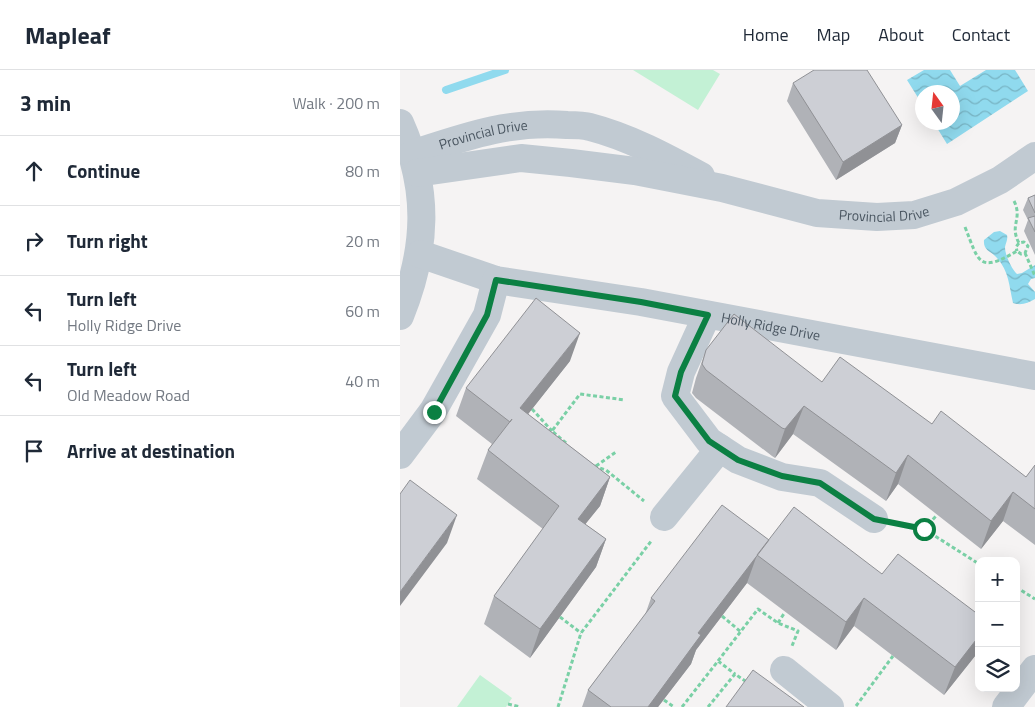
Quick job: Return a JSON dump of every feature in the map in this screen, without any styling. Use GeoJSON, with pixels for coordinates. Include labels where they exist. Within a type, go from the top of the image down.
{"type":"FeatureCollection","features":[{"type":"Feature","properties":{"kind":"street"},"geometry":{"type":"LineString","coordinates":[[400,123],[415,164],[422,215],[420,254],[412,288],[400,316]]}},
{"type":"Feature","properties":{"kind":"street","name":"Provincial Drive"},"geometry":{"type":"LineString","coordinates":[[415,164],[478,132],[515,125],[550,123],[588,126],[622,137],[662,154],[722,188]]}},
{"type":"Feature","properties":{"kind":"street","name":"Provincial Drive"},"geometry":{"type":"LineString","coordinates":[[415,164],[521,158],[635,171],[722,188],[817,213],[877,217],[914,215],[956,202],[1000,180],[1035,156]]}},
{"type":"Feature","properties":{"kind":"street","name":"Holly Ridge Drive"},"geometry":{"type":"LineString","coordinates":[[420,254],[496,280],[641,302],[1035,376]]}},
{"type":"Feature","properties":{"kind":"street"},"geometry":{"type":"LineString","coordinates":[[400,455],[434,412],[487,315],[496,280]]}},
{"type":"Feature","properties":{"kind":"street"},"geometry":{"type":"LineString","coordinates":[[708,315],[681,372],[675,396],[709,441],[738,460],[782,476],[820,483],[874,519]]}},
{"type":"Feature","properties":{"kind":"street"},"geometry":{"type":"LineString","coordinates":[[664,517],[720,448]]}},
{"type":"Feature","properties":{"kind":"street"},"geometry":{"type":"LineString","coordinates":[[784,670],[830,707]]}},
{"type":"Feature","properties":{"kind":"street"},"geometry":{"type":"LineString","coordinates":[[1006,707],[1035,670]]}},
{"type":"Feature","properties":{"kind":"path"},"geometry":{"type":"LineString","coordinates":[[1000,180],[1018,210],[1014,229],[1019,243],[1016,246],[1017,251]]}},
{"type":"Feature","properties":{"kind":"path"},"geometry":{"type":"LineString","coordinates":[[956,202],[976,256],[986,264],[993,264],[1017,251]]}},
{"type":"Feature","properties":{"kind":"path"},"geometry":{"type":"LineString","coordinates":[[1019,243],[1024,242],[1029,245],[1025,253],[1035,276]]}},
{"type":"Feature","properties":{"kind":"path"},"geometry":{"type":"LineString","coordinates":[[1017,251],[1021,254],[1025,253]]}},
{"type":"Feature","properties":{"kind":"path"},"geometry":{"type":"LineString","coordinates":[[552,431],[580,394],[625,400]]}},
{"type":"Feature","properties":{"kind":"path"},"geometry":{"type":"LineString","coordinates":[[532,409],[569,446]]}},
{"type":"Feature","properties":{"kind":"path"},"geometry":{"type":"LineString","coordinates":[[595,466],[616,452]]}},
{"type":"Feature","properties":{"kind":"path"},"geometry":{"type":"LineString","coordinates":[[558,707],[581,633],[668,520],[606,470],[588,462]]}},
{"type":"Feature","properties":{"kind":"path"},"geometry":{"type":"LineString","coordinates":[[924,529],[937,515]]}},
{"type":"Feature","properties":{"kind":"path"},"geometry":{"type":"LineString","coordinates":[[874,519],[924,529],[975,561]]}},
{"type":"Feature","properties":{"kind":"path"},"geometry":{"type":"LineString","coordinates":[[1020,590],[1035,599]]}},
{"type":"Feature","properties":{"kind":"path"},"geometry":{"type":"LineString","coordinates":[[682,707],[758,609],[778,624],[798,631],[784,670],[753,686],[718,661]]}},
{"type":"Feature","properties":{"kind":"path"},"geometry":{"type":"LineString","coordinates":[[778,624],[786,612]]}},
{"type":"Feature","properties":{"kind":"path"},"geometry":{"type":"LineString","coordinates":[[722,616],[741,632]]}},
{"type":"Feature","properties":{"kind":"path"},"geometry":{"type":"LineString","coordinates":[[560,617],[581,633]]}},
{"type":"Feature","properties":{"kind":"path"},"geometry":{"type":"LineString","coordinates":[[856,707],[893,656]]}},
{"type":"Feature","properties":{"kind":"path"},"geometry":{"type":"LineString","coordinates":[[708,707],[735,674]]}},
{"type":"Feature","properties":{"kind":"path"},"geometry":{"type":"LineString","coordinates":[[664,700],[674,707]]}},
{"type":"Feature","properties":{"kind":"path"},"geometry":{"type":"LineString","coordinates":[[508,704],[520,707]]}},
{"type":"Feature","properties":{"kind":"green space"},"geometry":{"type":"Polygon","coordinates":[[[633,70],[713,70],[720,74],[698,110],[633,70]]]}},
{"type":"Feature","properties":{"kind":"green space"},"geometry":{"type":"Polygon","coordinates":[[[480,675],[512,698],[506,707],[457,707],[480,675]]]}},
{"type":"Feature","properties":{"kind":"water"},"geometry":{"type":"Polygon","coordinates":[[[924,70],[950,70],[959,85],[915,85],[915,93],[907,80],[924,70]]]}},
{"type":"Feature","properties":{"kind":"water"},"geometry":{"type":"Polygon","coordinates":[[[986,70],[1015,70],[1028,91],[947,144],[938,130],[960,130],[960,86],[986,70]]]}},
{"type":"Feature","properties":{"kind":"water"},"geometry":{"type":"Polygon","coordinates":[[[1000,231],[1007,235],[1006,254],[1017,274],[1035,265],[1035,278],[1031,279],[1028,284],[1035,292],[1035,299],[1027,303],[1013,303],[1004,268],[984,244],[984,240],[994,232],[1000,231]]]}},
{"type":"Feature","properties":{"kind":"building"},"geometry":{"type":"Polygon","coordinates":[[[814,70],[867,70],[902,125],[843,162],[793,83],[814,70]]]}},
{"type":"Feature","properties":{"kind":"building"},"geometry":{"type":"Polygon","coordinates":[[[1035,195],[1035,213],[1028,198],[1035,195]]]}},
{"type":"Feature","properties":{"kind":"building"},"geometry":{"type":"Polygon","coordinates":[[[1035,216],[1035,232],[1028,218],[1035,216]]]}},
{"type":"Feature","properties":{"kind":"building"},"geometry":{"type":"Polygon","coordinates":[[[536,298],[580,333],[520,408],[610,477],[578,519],[606,539],[540,629],[494,596],[559,506],[488,450],[510,422],[466,388],[536,298]]]}},
{"type":"Feature","properties":{"kind":"building"},"geometry":{"type":"Polygon","coordinates":[[[734,314],[822,382],[840,357],[932,424],[941,411],[1026,477],[1035,465],[1035,509],[1013,492],[991,521],[908,455],[896,473],[804,406],[785,429],[782,428],[706,370],[702,364],[706,350],[734,314]]]}},
{"type":"Feature","properties":{"kind":"building"},"geometry":{"type":"Polygon","coordinates":[[[410,480],[457,515],[400,592],[400,494],[410,480]]]}},
{"type":"Feature","properties":{"kind":"building"},"geometry":{"type":"Polygon","coordinates":[[[722,505],[769,540],[698,633],[701,635],[648,707],[611,707],[588,690],[655,601],[651,598],[722,505]]]}},
{"type":"Feature","properties":{"kind":"building"},"geometry":{"type":"Polygon","coordinates":[[[794,507],[882,574],[898,554],[975,612],[975,641],[955,667],[864,598],[846,622],[757,555],[794,507]]]}},
{"type":"Feature","properties":{"kind":"building"},"geometry":{"type":"Polygon","coordinates":[[[753,670],[804,707],[726,707],[753,670]]]}},
{"type":"Feature","properties":{"kind":"waterway"},"geometry":{"type":"LineString","coordinates":[[446,90],[505,70]]}},
{"type":"Feature","properties":{"kind":"route"},"geometry":{"type":"LineString","coordinates":[[434,412],[487,315],[496,280],[641,302],[708,315],[681,372],[675,396],[709,441],[738,460],[782,476],[820,483],[874,519],[924,529]]}}]}
